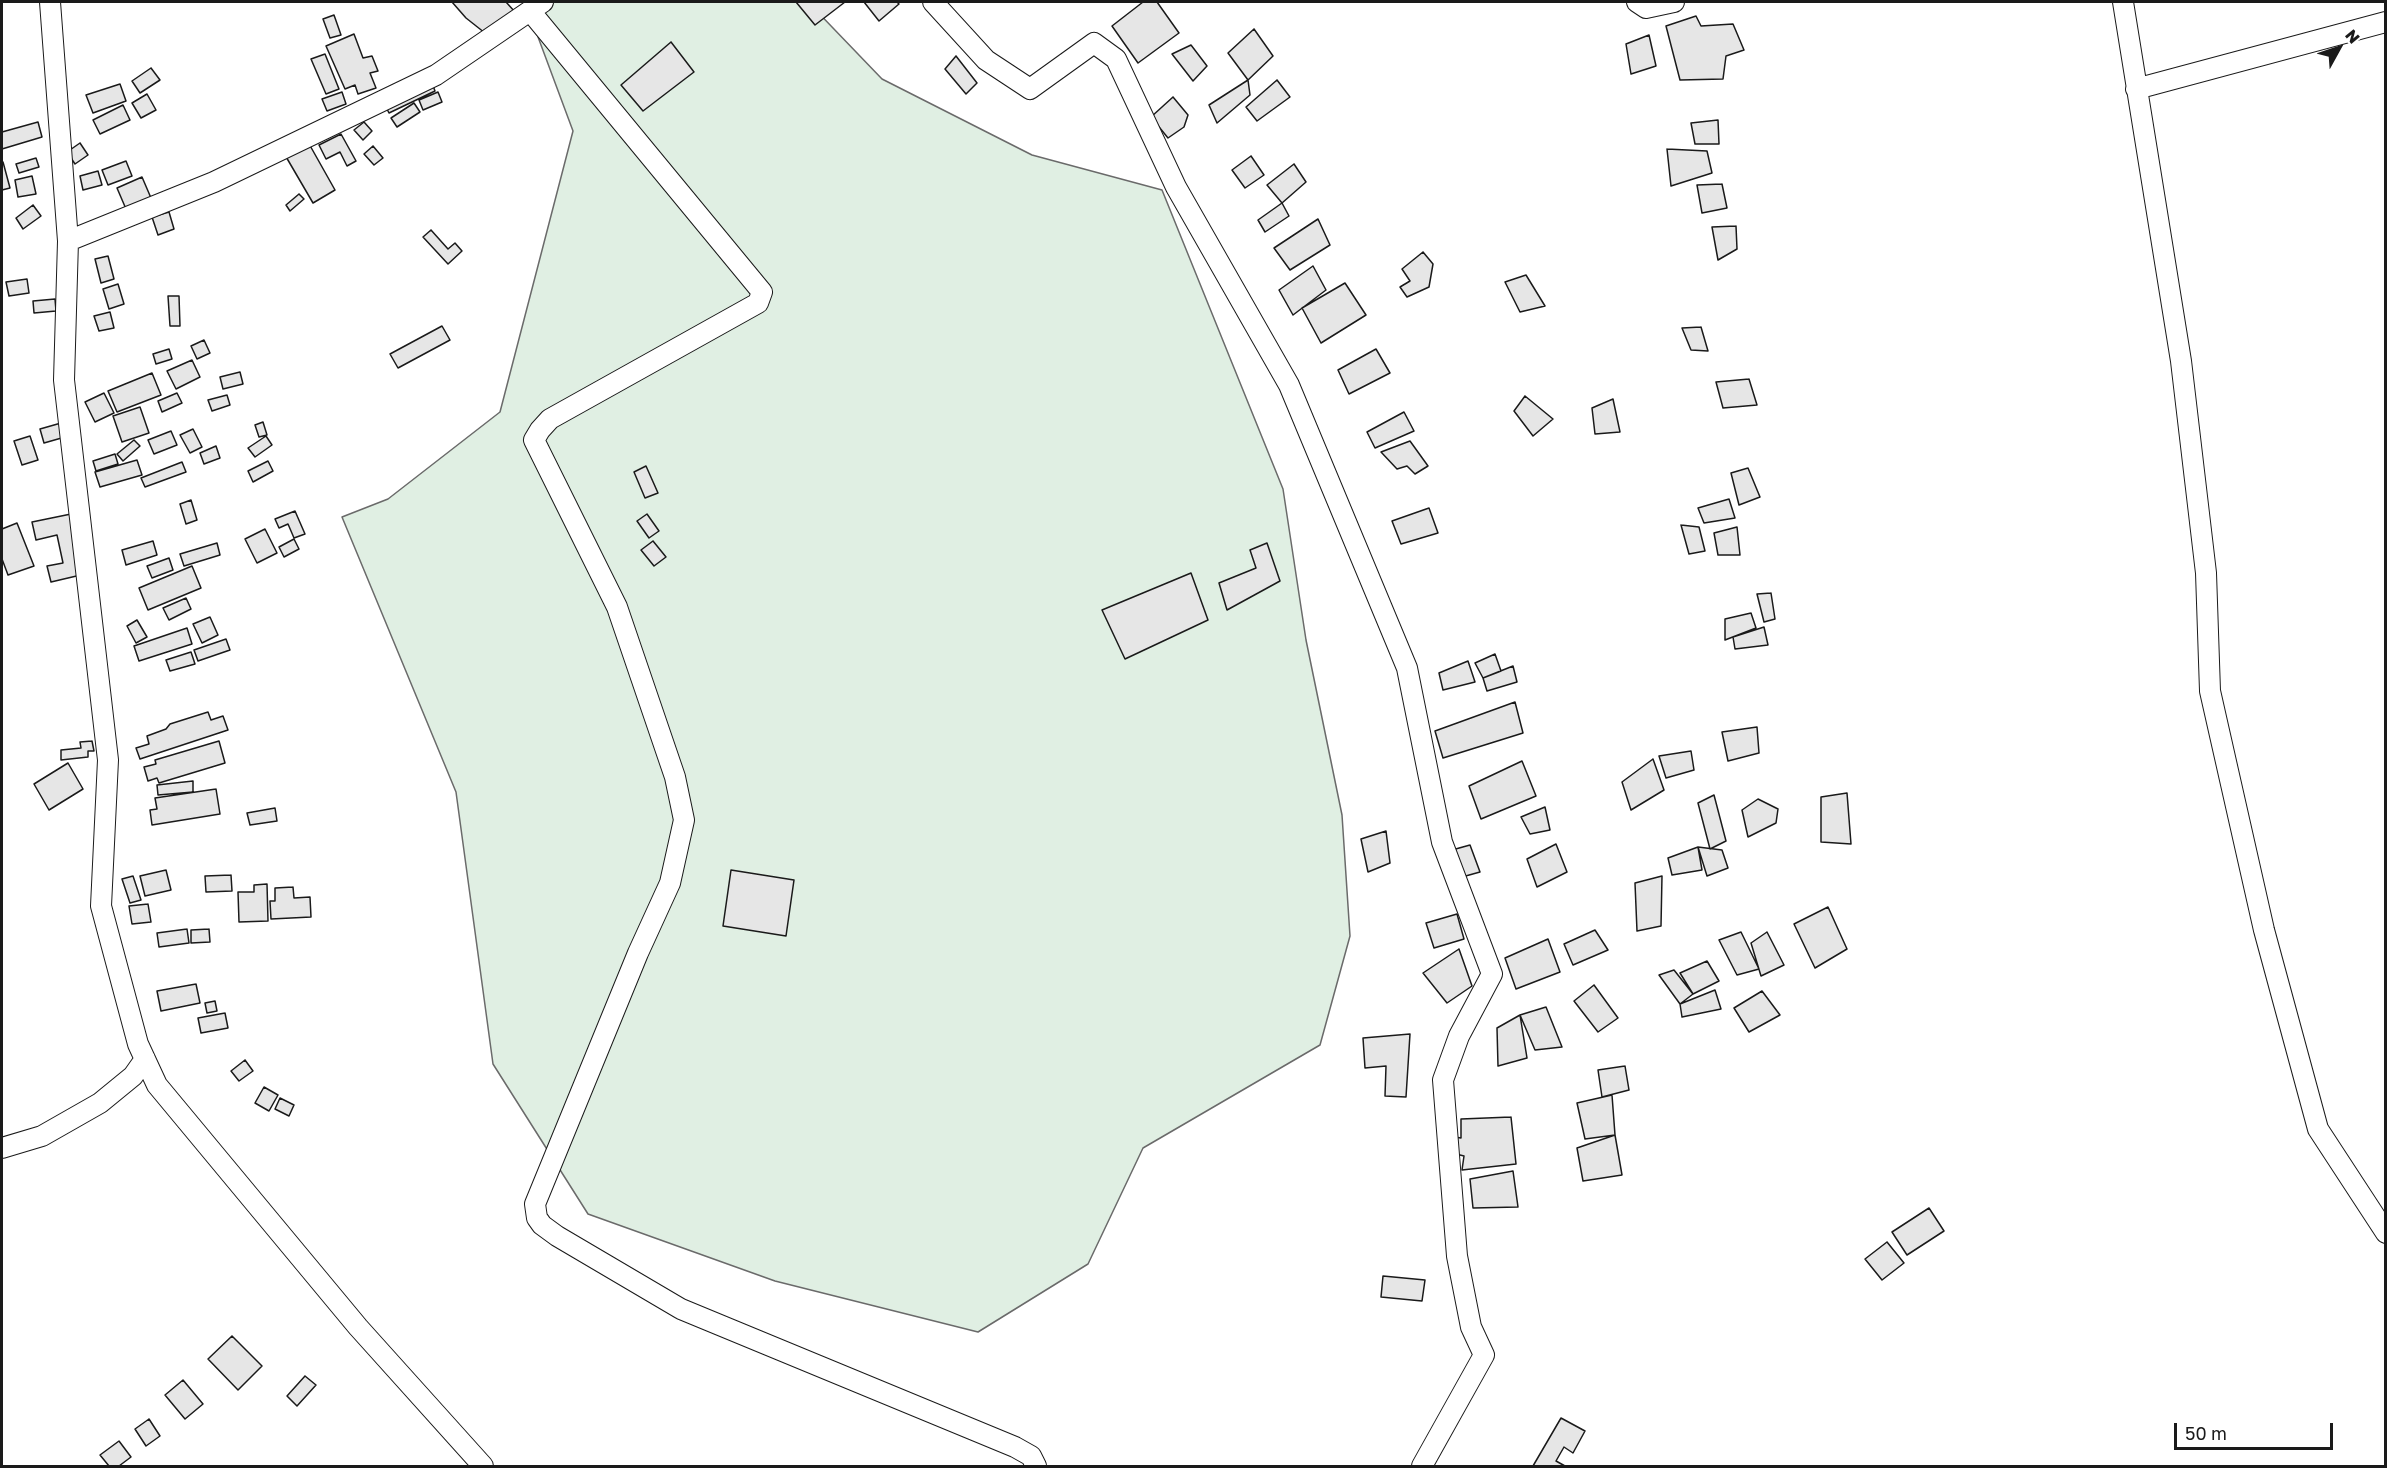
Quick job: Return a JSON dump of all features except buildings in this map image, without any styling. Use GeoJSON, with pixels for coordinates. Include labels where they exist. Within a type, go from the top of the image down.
{"type":"FeatureCollection","features":[{"type":"Feature","properties":{"kind":"street"},"geometry":{"type":"LineString","coordinates":[[50,2],[68,241],[64,380],[108,760],[101,906],[138,1044],[157,1086],[358,1327],[483,1467]]}},
{"type":"Feature","properties":{"kind":"street"},"geometry":{"type":"LineString","coordinates":[[933,2],[986,60],[1030,89],[1094,43],[1116,59],[1176,187],[1289,385],[1407,668],[1442,842],[1492,974],[1459,1036],[1443,1080],[1457,1256],[1471,1328],[1484,1355],[1422,1467]]}},
{"type":"Feature","properties":{"kind":"street"},"geometry":{"type":"LineString","coordinates":[[1636,2],[1646,8],[1674,2]]}},
{"type":"Feature","properties":{"kind":"street"},"geometry":{"type":"LineString","coordinates":[[2123,2],[2182,372],[2206,573],[2210,691],[2264,930],[2318,1129],[2385,1233]]}},
{"type":"Feature","properties":{"kind":"street"},"geometry":{"type":"LineString","coordinates":[[68,241],[214,182],[436,75],[537,7],[762,292],[758,303],[550,419],[534,440],[617,607],[675,777],[684,820],[670,883],[638,953],[535,1204],[537,1218],[542,1225],[557,1236],[681,1309],[1015,1447],[1032,1456],[1036,1467]]}},
{"type":"Feature","properties":{"kind":"street"},"geometry":{"type":"LineString","coordinates":[[2136,89],[2385,22]]}},
{"type":"Feature","properties":{"kind":"street"},"geometry":{"type":"LineString","coordinates":[[2,1148],[42,1136],[100,1103],[133,1076],[145,1059]]}},
{"type":"Feature","properties":{"kind":"green space"},"geometry":{"type":"Polygon","coordinates":[[[525,2],[808,2],[882,79],[1032,155],[1162,190],[1283,489],[1306,640],[1342,815],[1350,936],[1320,1045],[1143,1148],[1088,1264],[978,1332],[775,1281],[588,1214],[493,1064],[456,792],[342,517],[388,499],[500,412],[573,131],[525,2]]]}}]}
